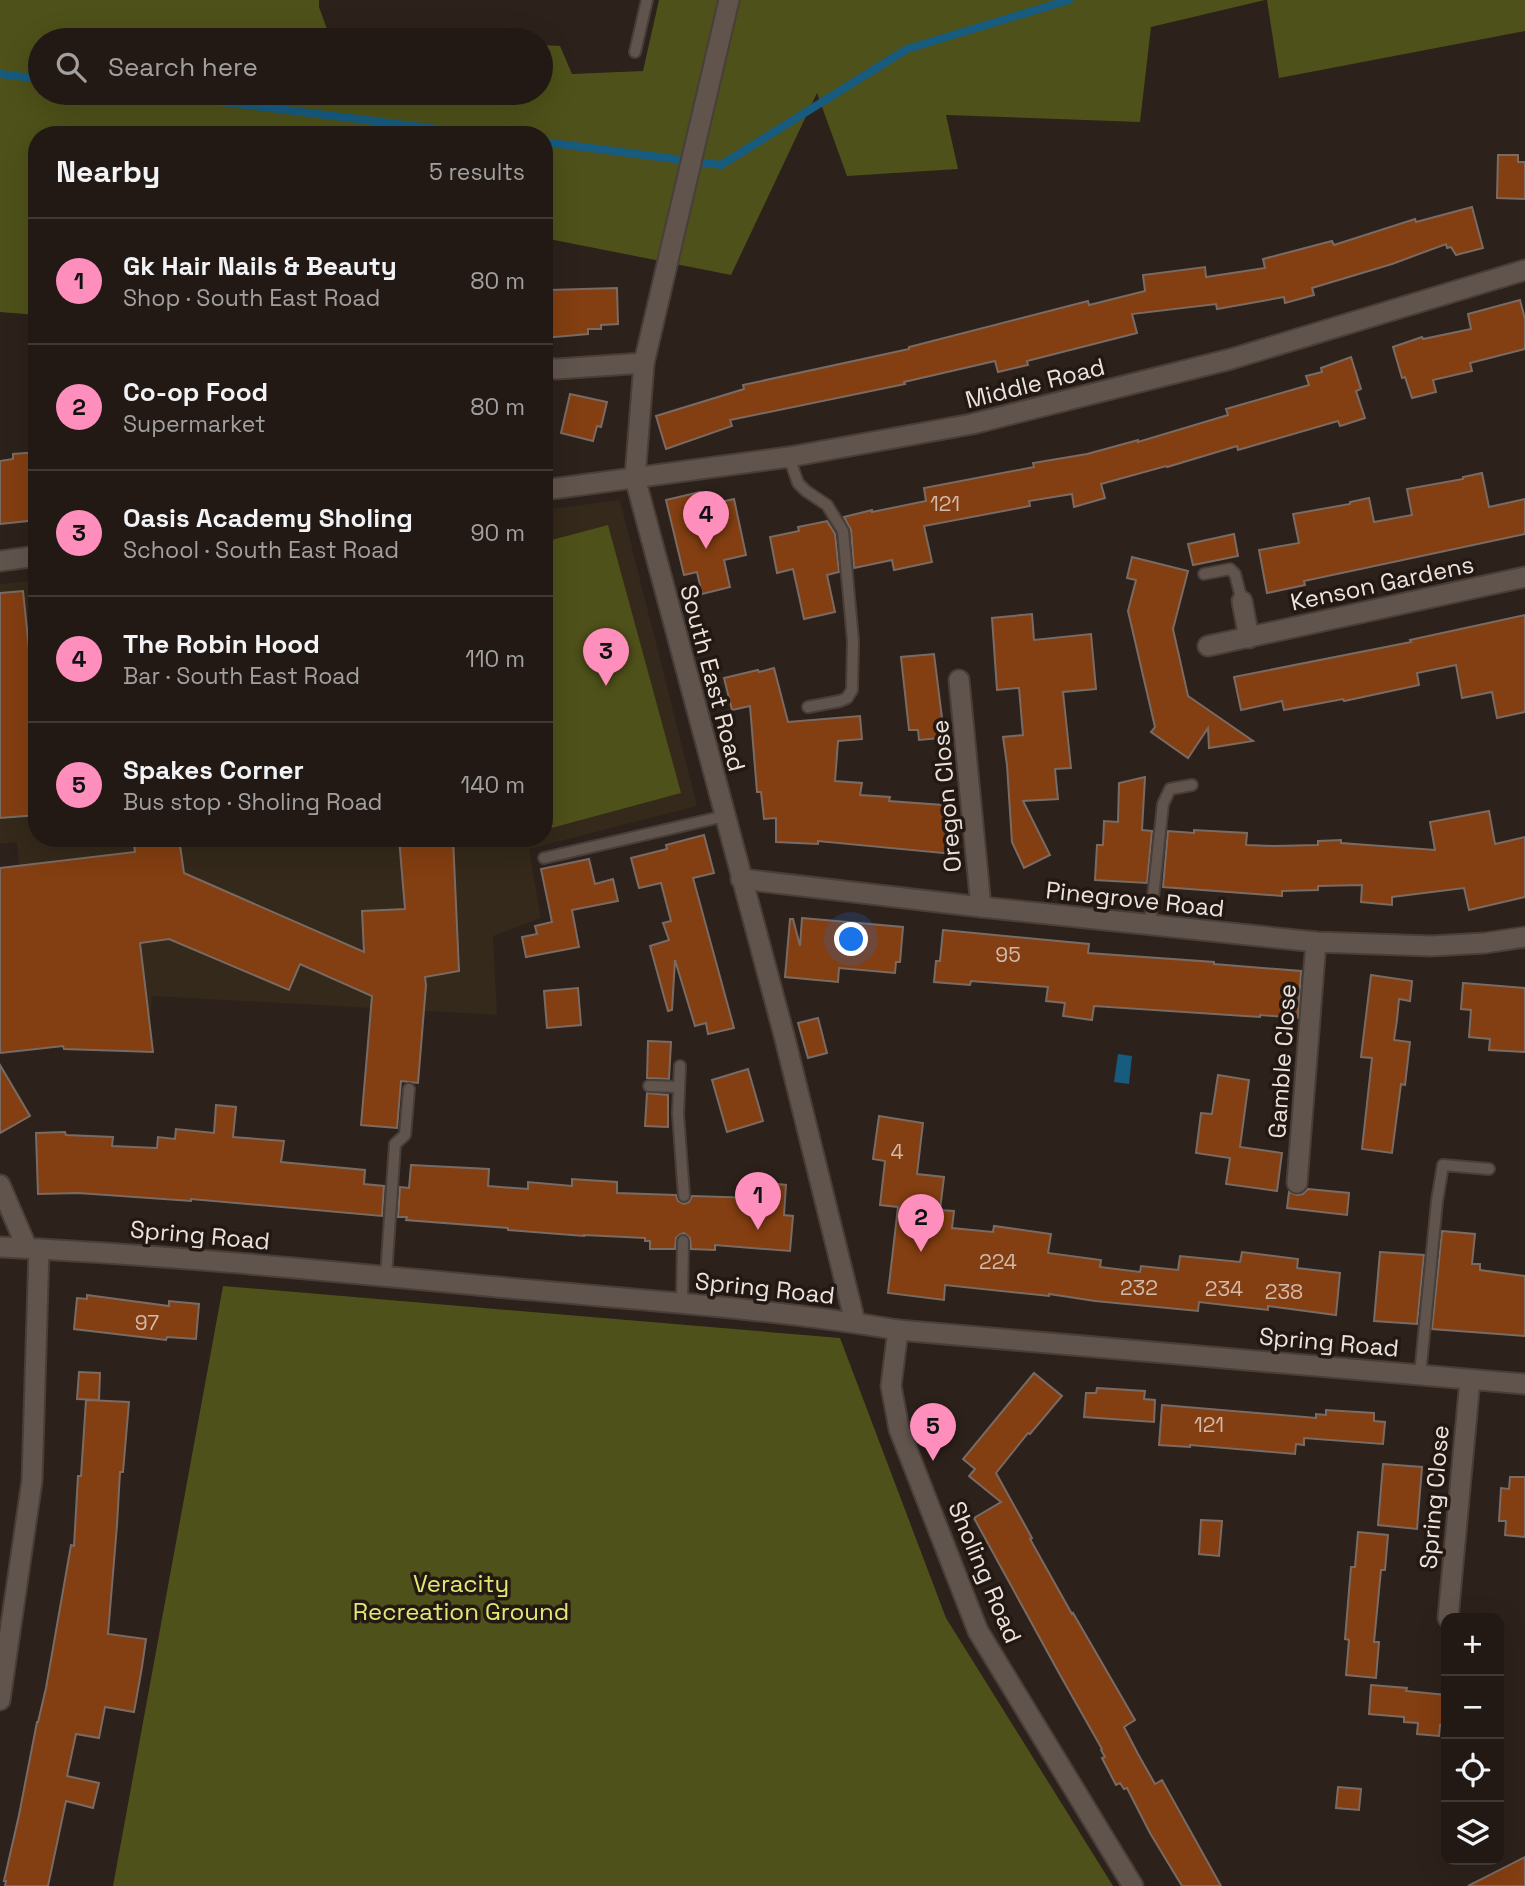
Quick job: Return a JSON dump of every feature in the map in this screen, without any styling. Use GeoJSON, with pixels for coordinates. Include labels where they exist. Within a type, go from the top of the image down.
{"type":"FeatureCollection","features":[{"type":"Feature","properties":{"kind":"street","name":"South East Road"},"geometry":{"type":"LineString","coordinates":[[729,0],[644,363],[635,478],[784,1035],[855,1322]]}},
{"type":"Feature","properties":{"kind":"street","name":"Middle Road"},"geometry":{"type":"LineString","coordinates":[[553,489],[789,457],[972,424],[1218,362],[1525,270]]}},
{"type":"Feature","properties":{"kind":"street"},"geometry":{"type":"LineString","coordinates":[[553,368],[644,363]]}},
{"type":"Feature","properties":{"kind":"street"},"geometry":{"type":"LineString","coordinates":[[0,561],[28,557]]}},
{"type":"Feature","properties":{"kind":"street","name":"Kenson Gardens"},"geometry":{"type":"LineString","coordinates":[[1208,646],[1525,577]]}},
{"type":"Feature","properties":{"kind":"street"},"geometry":{"type":"LineString","coordinates":[[1242,601],[1249,638]]}},
{"type":"Feature","properties":{"kind":"street","name":"Oregon Close"},"geometry":{"type":"LineString","coordinates":[[959,680],[981,907]]}},
{"type":"Feature","properties":{"kind":"street","name":"Pinegrove Road"},"geometry":{"type":"LineString","coordinates":[[741,878],[981,907],[1316,942],[1431,946],[1485,943],[1525,937]]}},
{"type":"Feature","properties":{"kind":"street","name":"Gamble Close"},"geometry":{"type":"LineString","coordinates":[[1297,1183],[1316,942]]}},
{"type":"Feature","properties":{"kind":"street"},"geometry":{"type":"LineString","coordinates":[[0,1185],[33,1248],[32,1481],[0,1700]]}},
{"type":"Feature","properties":{"kind":"street","name":"Spring Road"},"geometry":{"type":"LineString","coordinates":[[0,1247],[191,1258],[682,1304],[855,1322],[898,1330],[1525,1384]]}},
{"type":"Feature","properties":{"kind":"street","name":"Sholing Road"},"geometry":{"type":"LineString","coordinates":[[898,1330],[891,1386],[899,1429],[978,1631],[1133,1886]]}},
{"type":"Feature","properties":{"kind":"street","name":"Spring Close"},"geometry":{"type":"LineString","coordinates":[[1448,1613],[1470,1380]]}},
{"type":"Feature","properties":{"kind":"lane"},"geometry":{"type":"LineString","coordinates":[[635,52],[647,0]]}},
{"type":"Feature","properties":{"kind":"lane"},"geometry":{"type":"LineString","coordinates":[[789,457],[797,483],[827,505],[843,531],[853,641],[852,690],[840,701],[808,708]]}},
{"type":"Feature","properties":{"kind":"lane"},"geometry":{"type":"LineString","coordinates":[[1204,575],[1230,569],[1235,574],[1242,601]]}},
{"type":"Feature","properties":{"kind":"lane"},"geometry":{"type":"LineString","coordinates":[[1150,925],[1163,804],[1170,789],[1192,785]]}},
{"type":"Feature","properties":{"kind":"lane"},"geometry":{"type":"LineString","coordinates":[[544,858],[724,816]]}},
{"type":"Feature","properties":{"kind":"lane"},"geometry":{"type":"LineString","coordinates":[[680,1066],[678,1114],[684,1196]]}},
{"type":"Feature","properties":{"kind":"lane"},"geometry":{"type":"LineString","coordinates":[[649,1086],[679,1087]]}},
{"type":"Feature","properties":{"kind":"lane"},"geometry":{"type":"LineString","coordinates":[[386,1276],[395,1144],[405,1135],[409,1089]]}},
{"type":"Feature","properties":{"kind":"lane"},"geometry":{"type":"LineString","coordinates":[[1420,1375],[1443,1165],[1489,1168]]}},
{"type":"Feature","properties":{"kind":"lane"},"geometry":{"type":"LineString","coordinates":[[682,1304],[683,1241]]}},
{"type":"Feature","properties":{"kind":"shaded area"},"geometry":{"type":"Polygon","coordinates":[[[620,500],[697,806],[553,843],[553,509],[620,500]]]}},
{"type":"Feature","properties":{"kind":"shaded area"},"geometry":{"type":"Polygon","coordinates":[[[28,581],[28,847],[537,847],[529,849],[541,918],[493,936],[497,1015],[152,996],[149,1030],[36,1030],[17,842],[0,844],[0,584],[28,581]]]}},
{"type":"Feature","properties":{"kind":"green space"},"geometry":{"type":"Polygon","coordinates":[[[0,0],[319,0],[327,28],[28,28],[28,105],[553,105],[553,46],[560,46],[572,74],[643,71],[659,0],[1265,0],[1151,27],[1140,122],[946,115],[958,169],[847,176],[817,93],[731,275],[553,240],[553,126],[28,126],[28,314],[0,312],[0,0]]]}},
{"type":"Feature","properties":{"kind":"green space"},"geometry":{"type":"Polygon","coordinates":[[[1267,0],[1525,0],[1525,31],[1279,78],[1267,0]]]}},
{"type":"Feature","properties":{"kind":"green space"},"geometry":{"type":"Polygon","coordinates":[[[608,525],[681,793],[553,828],[553,540],[608,525]]]}},
{"type":"Feature","properties":{"kind":"green space","name":"Veracity Recreation Ground"},"geometry":{"type":"Polygon","coordinates":[[[223,1286],[840,1338],[946,1618],[1113,1886],[113,1886],[223,1286]]]}},
{"type":"Feature","properties":{"kind":"water"},"geometry":{"type":"Polygon","coordinates":[[[1118,1054],[1132,1056],[1129,1084],[1114,1082],[1118,1054]]]}},
{"type":"Feature","properties":{"kind":"building"},"geometry":{"type":"Polygon","coordinates":[[[1498,155],[1518,155],[1518,162],[1525,162],[1525,199],[1497,198],[1498,155]]]}},
{"type":"Feature","properties":{"kind":"building"},"geometry":{"type":"Polygon","coordinates":[[[1472,207],[1483,248],[1456,255],[1446,244],[1392,264],[1312,288],[1314,295],[1285,303],[1284,297],[1217,309],[1216,304],[1132,314],[1137,333],[1027,361],[1028,365],[998,372],[995,361],[904,382],[905,384],[730,420],[732,426],[666,449],[656,416],[744,389],[743,385],[909,349],[1088,301],[1089,305],[1145,291],[1143,275],[1205,267],[1206,277],[1265,268],[1263,259],[1332,241],[1334,245],[1415,219],[1416,222],[1472,207]]]}},
{"type":"Feature","properties":{"kind":"building"},"geometry":{"type":"Polygon","coordinates":[[[617,288],[618,324],[601,325],[601,329],[588,329],[588,334],[553,337],[553,290],[617,288]]]}},
{"type":"Feature","properties":{"kind":"building"},"geometry":{"type":"Polygon","coordinates":[[[1520,300],[1525,319],[1525,349],[1470,363],[1472,371],[1433,380],[1436,392],[1412,398],[1405,377],[1402,378],[1393,347],[1422,337],[1423,339],[1471,329],[1468,314],[1520,300]]]}},
{"type":"Feature","properties":{"kind":"building"},"geometry":{"type":"Polygon","coordinates":[[[1351,357],[1361,389],[1356,391],[1365,418],[1340,426],[1338,421],[1238,450],[1237,446],[1101,484],[1105,498],[1074,507],[1072,494],[1029,501],[1030,506],[924,526],[932,562],[894,570],[892,560],[854,568],[851,530],[844,517],[926,501],[924,488],[1034,467],[1033,463],[1138,442],[1228,415],[1226,409],[1309,385],[1306,376],[1322,372],[1321,368],[1351,357]]]}},
{"type":"Feature","properties":{"kind":"building"},"geometry":{"type":"Polygon","coordinates":[[[570,394],[607,402],[601,427],[597,426],[593,441],[561,433],[570,394]]]}},
{"type":"Feature","properties":{"kind":"building"},"geometry":{"type":"Polygon","coordinates":[[[28,453],[28,521],[0,524],[0,461],[13,459],[13,454],[28,453]]]}},
{"type":"Feature","properties":{"kind":"building"},"geometry":{"type":"Polygon","coordinates":[[[1482,473],[1489,507],[1525,499],[1525,534],[1304,581],[1305,585],[1267,593],[1259,550],[1299,543],[1293,514],[1369,498],[1374,522],[1412,515],[1407,489],[1482,473]]]}},
{"type":"Feature","properties":{"kind":"building"},"geometry":{"type":"Polygon","coordinates":[[[700,492],[702,500],[715,497],[716,503],[734,499],[746,555],[724,560],[730,587],[702,594],[697,572],[684,575],[666,500],[700,492]]]}},
{"type":"Feature","properties":{"kind":"building"},"geometry":{"type":"Polygon","coordinates":[[[827,521],[835,534],[839,572],[827,575],[835,612],[804,619],[793,569],[777,573],[770,537],[827,521]]]}},
{"type":"Feature","properties":{"kind":"building"},"geometry":{"type":"Polygon","coordinates":[[[1234,534],[1238,556],[1193,565],[1188,544],[1234,534]]]}},
{"type":"Feature","properties":{"kind":"building"},"geometry":{"type":"Polygon","coordinates":[[[1132,557],[1188,571],[1173,629],[1188,696],[1253,741],[1209,748],[1208,728],[1188,758],[1151,732],[1155,727],[1128,611],[1136,580],[1127,578],[1132,557]]]}},
{"type":"Feature","properties":{"kind":"building"},"geometry":{"type":"Polygon","coordinates":[[[23,591],[28,639],[28,816],[0,818],[0,593],[23,591]]]}},
{"type":"Feature","properties":{"kind":"building"},"geometry":{"type":"Polygon","coordinates":[[[1032,614],[1034,640],[1091,634],[1096,689],[1063,692],[1071,768],[1055,769],[1058,799],[1023,801],[1050,855],[1024,868],[1012,842],[1003,737],[1023,735],[1019,688],[997,690],[992,618],[1032,614]]]}},
{"type":"Feature","properties":{"kind":"building"},"geometry":{"type":"Polygon","coordinates":[[[1525,615],[1525,712],[1497,718],[1492,692],[1462,698],[1456,665],[1417,673],[1419,685],[1344,701],[1343,699],[1284,710],[1282,701],[1241,710],[1234,677],[1411,642],[1410,640],[1525,615]]]}},
{"type":"Feature","properties":{"kind":"building"},"geometry":{"type":"Polygon","coordinates":[[[934,654],[943,726],[939,726],[941,738],[919,740],[918,730],[909,730],[901,657],[934,654]]]}},
{"type":"Feature","properties":{"kind":"building"},"geometry":{"type":"Polygon","coordinates":[[[774,668],[788,722],[860,716],[862,739],[838,741],[835,781],[862,783],[860,795],[890,797],[889,801],[957,806],[953,854],[818,841],[818,844],[776,842],[776,818],[764,819],[761,792],[757,792],[750,706],[732,710],[724,678],[774,668]]]}},
{"type":"Feature","properties":{"kind":"building"},"geometry":{"type":"Polygon","coordinates":[[[1145,777],[1142,830],[1152,831],[1147,883],[1095,880],[1097,845],[1103,845],[1104,821],[1118,822],[1119,783],[1145,777]]]}},
{"type":"Feature","properties":{"kind":"building"},"geometry":{"type":"Polygon","coordinates":[[[1489,811],[1495,844],[1525,837],[1525,897],[1469,910],[1464,888],[1392,897],[1392,905],[1361,902],[1362,885],[1318,886],[1318,890],[1282,891],[1282,896],[1163,887],[1168,831],[1247,833],[1246,845],[1318,845],[1318,841],[1341,840],[1341,843],[1435,850],[1430,822],[1489,811]]]}},
{"type":"Feature","properties":{"kind":"building"},"geometry":{"type":"Polygon","coordinates":[[[704,835],[714,873],[693,878],[734,1028],[708,1034],[706,1023],[695,1026],[675,960],[672,1010],[668,1011],[650,946],[669,940],[663,923],[671,921],[661,883],[639,888],[631,858],[667,849],[666,845],[704,835]]]}},
{"type":"Feature","properties":{"kind":"building"},"geometry":{"type":"Polygon","coordinates":[[[134,847],[180,847],[184,873],[364,952],[362,911],[405,909],[400,847],[453,847],[459,971],[425,977],[418,1083],[401,1081],[397,1128],[361,1125],[372,996],[300,964],[289,990],[169,939],[140,943],[153,1052],[64,1049],[63,1046],[0,1053],[0,868],[135,852],[134,847]]]}},
{"type":"Feature","properties":{"kind":"building"},"geometry":{"type":"Polygon","coordinates":[[[589,859],[595,884],[613,879],[618,901],[572,910],[579,947],[526,957],[522,937],[537,934],[535,926],[552,922],[541,869],[589,859]]]}},
{"type":"Feature","properties":{"kind":"building"},"geometry":{"type":"Polygon","coordinates":[[[802,918],[903,927],[900,962],[896,962],[895,973],[839,968],[838,982],[785,977],[790,919],[793,919],[800,946],[802,918]]]}},
{"type":"Feature","properties":{"kind":"building"},"geometry":{"type":"Polygon","coordinates":[[[943,930],[1089,944],[1088,953],[1301,971],[1298,1018],[1094,1006],[1092,1020],[1063,1016],[1065,1003],[1046,1001],[1048,987],[971,981],[970,985],[934,982],[936,961],[940,961],[943,930]]]}},
{"type":"Feature","properties":{"kind":"building"},"geometry":{"type":"Polygon","coordinates":[[[1371,975],[1412,981],[1410,1001],[1399,999],[1394,1040],[1410,1042],[1405,1085],[1401,1084],[1392,1153],[1362,1149],[1372,1058],[1361,1057],[1371,975]]]}},
{"type":"Feature","properties":{"kind":"building"},"geometry":{"type":"Polygon","coordinates":[[[1463,983],[1525,988],[1525,1052],[1489,1050],[1490,1039],[1469,1037],[1471,1010],[1461,1009],[1463,983]]]}},
{"type":"Feature","properties":{"kind":"building"},"geometry":{"type":"Polygon","coordinates":[[[578,988],[581,1025],[547,1028],[544,991],[578,988]]]}},
{"type":"Feature","properties":{"kind":"building"},"geometry":{"type":"Polygon","coordinates":[[[818,1018],[827,1053],[808,1058],[798,1023],[818,1018]]]}},
{"type":"Feature","properties":{"kind":"building"},"geometry":{"type":"Polygon","coordinates":[[[648,1041],[671,1042],[669,1079],[647,1078],[648,1041]]]}},
{"type":"Feature","properties":{"kind":"building"},"geometry":{"type":"Polygon","coordinates":[[[0,1065],[30,1116],[0,1133],[0,1065]]]}},
{"type":"Feature","properties":{"kind":"building"},"geometry":{"type":"Polygon","coordinates":[[[748,1069],[763,1121],[727,1132],[712,1080],[748,1069]]]}},
{"type":"Feature","properties":{"kind":"building"},"geometry":{"type":"Polygon","coordinates":[[[1218,1075],[1249,1080],[1240,1147],[1282,1153],[1277,1191],[1226,1184],[1230,1158],[1196,1153],[1201,1113],[1212,1114],[1218,1075]]]}},
{"type":"Feature","properties":{"kind":"building"},"geometry":{"type":"Polygon","coordinates":[[[647,1093],[668,1095],[668,1127],[645,1126],[647,1093]]]}},
{"type":"Feature","properties":{"kind":"building"},"geometry":{"type":"Polygon","coordinates":[[[216,1105],[236,1107],[233,1137],[284,1141],[281,1162],[365,1170],[364,1184],[384,1186],[382,1216],[191,1199],[78,1193],[38,1194],[36,1133],[65,1132],[66,1135],[113,1137],[112,1146],[157,1148],[158,1137],[175,1139],[176,1129],[214,1133],[216,1105]]]}},
{"type":"Feature","properties":{"kind":"building"},"geometry":{"type":"Polygon","coordinates":[[[879,1116],[923,1123],[917,1174],[944,1177],[940,1210],[954,1211],[952,1228],[993,1232],[994,1226],[1051,1234],[1048,1253],[1101,1260],[1100,1267],[1140,1272],[1141,1266],[1178,1270],[1180,1256],[1240,1262],[1242,1252],[1298,1259],[1297,1268],[1340,1273],[1336,1315],[1268,1306],[1268,1310],[1199,1302],[1198,1311],[945,1285],[944,1300],[888,1293],[898,1207],[880,1205],[885,1161],[873,1159],[879,1116]]]}},
{"type":"Feature","properties":{"kind":"building"},"geometry":{"type":"Polygon","coordinates":[[[411,1165],[489,1169],[488,1186],[528,1189],[528,1182],[572,1186],[572,1179],[617,1182],[617,1193],[676,1195],[678,1201],[684,1204],[689,1202],[692,1196],[757,1198],[759,1182],[786,1185],[784,1215],[793,1216],[790,1251],[715,1245],[715,1250],[691,1249],[690,1238],[684,1233],[676,1238],[675,1249],[650,1249],[650,1241],[645,1241],[645,1238],[584,1236],[406,1220],[407,1217],[398,1217],[400,1187],[409,1188],[411,1165]]]}},
{"type":"Feature","properties":{"kind":"building"},"geometry":{"type":"Polygon","coordinates":[[[1308,1189],[1349,1193],[1347,1215],[1287,1208],[1289,1192],[1297,1195],[1308,1189]]]}},
{"type":"Feature","properties":{"kind":"building"},"geometry":{"type":"Polygon","coordinates":[[[1442,1231],[1475,1234],[1472,1264],[1480,1264],[1480,1270],[1525,1276],[1525,1336],[1432,1329],[1442,1231]]]}},
{"type":"Feature","properties":{"kind":"building"},"geometry":{"type":"Polygon","coordinates":[[[1380,1252],[1424,1255],[1417,1324],[1374,1321],[1380,1252]]]}},
{"type":"Feature","properties":{"kind":"building"},"geometry":{"type":"Polygon","coordinates":[[[87,1295],[169,1306],[169,1301],[199,1304],[196,1339],[167,1337],[166,1340],[74,1329],[77,1298],[87,1299],[87,1295]]]}},
{"type":"Feature","properties":{"kind":"building"},"geometry":{"type":"Polygon","coordinates":[[[79,1372],[100,1373],[99,1400],[77,1399],[79,1372]]]}},
{"type":"Feature","properties":{"kind":"building"},"geometry":{"type":"Polygon","coordinates":[[[1034,1373],[1062,1396],[996,1473],[1072,1614],[1135,1720],[1124,1727],[1138,1754],[1155,1784],[1162,1780],[1221,1886],[1182,1886],[1127,1788],[1124,1789],[1120,1783],[1116,1785],[1102,1758],[1105,1757],[1102,1749],[974,1518],[1001,1502],[969,1476],[975,1469],[963,1459],[1034,1373]]]}},
{"type":"Feature","properties":{"kind":"building"},"geometry":{"type":"Polygon","coordinates":[[[1097,1388],[1145,1391],[1144,1399],[1155,1400],[1154,1422],[1084,1417],[1086,1393],[1096,1393],[1097,1388]]]}},
{"type":"Feature","properties":{"kind":"building"},"geometry":{"type":"Polygon","coordinates":[[[86,1400],[129,1402],[123,1472],[120,1472],[108,1634],[146,1639],[142,1667],[134,1712],[105,1707],[99,1738],[76,1734],[67,1776],[99,1783],[93,1808],[66,1801],[48,1886],[5,1886],[46,1688],[71,1545],[74,1546],[86,1400]]]}},
{"type":"Feature","properties":{"kind":"building"},"geometry":{"type":"Polygon","coordinates":[[[1162,1405],[1316,1418],[1316,1414],[1326,1415],[1326,1410],[1374,1413],[1374,1421],[1385,1422],[1383,1444],[1304,1438],[1304,1445],[1296,1444],[1295,1454],[1159,1445],[1162,1405]]]}},
{"type":"Feature","properties":{"kind":"building"},"geometry":{"type":"Polygon","coordinates":[[[1383,1464],[1422,1467],[1417,1529],[1378,1525],[1383,1464]]]}},
{"type":"Feature","properties":{"kind":"building"},"geometry":{"type":"Polygon","coordinates":[[[1510,1477],[1525,1477],[1525,1537],[1505,1535],[1506,1521],[1499,1521],[1501,1488],[1509,1489],[1510,1477]]]}},
{"type":"Feature","properties":{"kind":"building"},"geometry":{"type":"Polygon","coordinates":[[[1201,1520],[1222,1521],[1219,1556],[1199,1554],[1201,1520]]]}},
{"type":"Feature","properties":{"kind":"building"},"geometry":{"type":"Polygon","coordinates":[[[1358,1532],[1388,1535],[1385,1570],[1381,1570],[1374,1642],[1379,1642],[1376,1678],[1346,1675],[1349,1640],[1345,1639],[1351,1567],[1355,1567],[1358,1532]]]}},
{"type":"Feature","properties":{"kind":"building"},"geometry":{"type":"Polygon","coordinates":[[[1371,1685],[1441,1694],[1439,1736],[1417,1734],[1418,1723],[1404,1722],[1404,1717],[1369,1714],[1371,1685]]]}},
{"type":"Feature","properties":{"kind":"building"},"geometry":{"type":"Polygon","coordinates":[[[1338,1787],[1361,1789],[1359,1810],[1336,1808],[1338,1787]]]}},
{"type":"Feature","properties":{"kind":"building"},"geometry":{"type":"Polygon","coordinates":[[[1525,1857],[1525,1886],[1468,1886],[1525,1857]]]}},
{"type":"Feature","properties":{"kind":"waterway"},"geometry":{"type":"LineString","coordinates":[[553,143],[721,165],[907,49],[1069,0]]}},
{"type":"Feature","properties":{"kind":"waterway"},"geometry":{"type":"LineString","coordinates":[[0,74],[28,78]]}},
{"type":"Feature","properties":{"kind":"waterway"},"geometry":{"type":"LineString","coordinates":[[247,105],[414,126]]}},
{"type":"Feature","properties":{"kind":"place","name":"The Robin Hood"},"geometry":{"type":"Point","coordinates":[706,549]}},
{"type":"Feature","properties":{"kind":"place","name":"Oasis Academy Sholing"},"geometry":{"type":"Point","coordinates":[606,686]}},
{"type":"Feature","properties":{"kind":"place","name":"Gk Hair Nails & Beauty"},"geometry":{"type":"Point","coordinates":[758,1230]}},
{"type":"Feature","properties":{"kind":"place","name":"Co-op Food"},"geometry":{"type":"Point","coordinates":[921,1252]}},
{"type":"Feature","properties":{"kind":"place","name":"Spakes Corner"},"geometry":{"type":"Point","coordinates":[933,1461]}}]}
